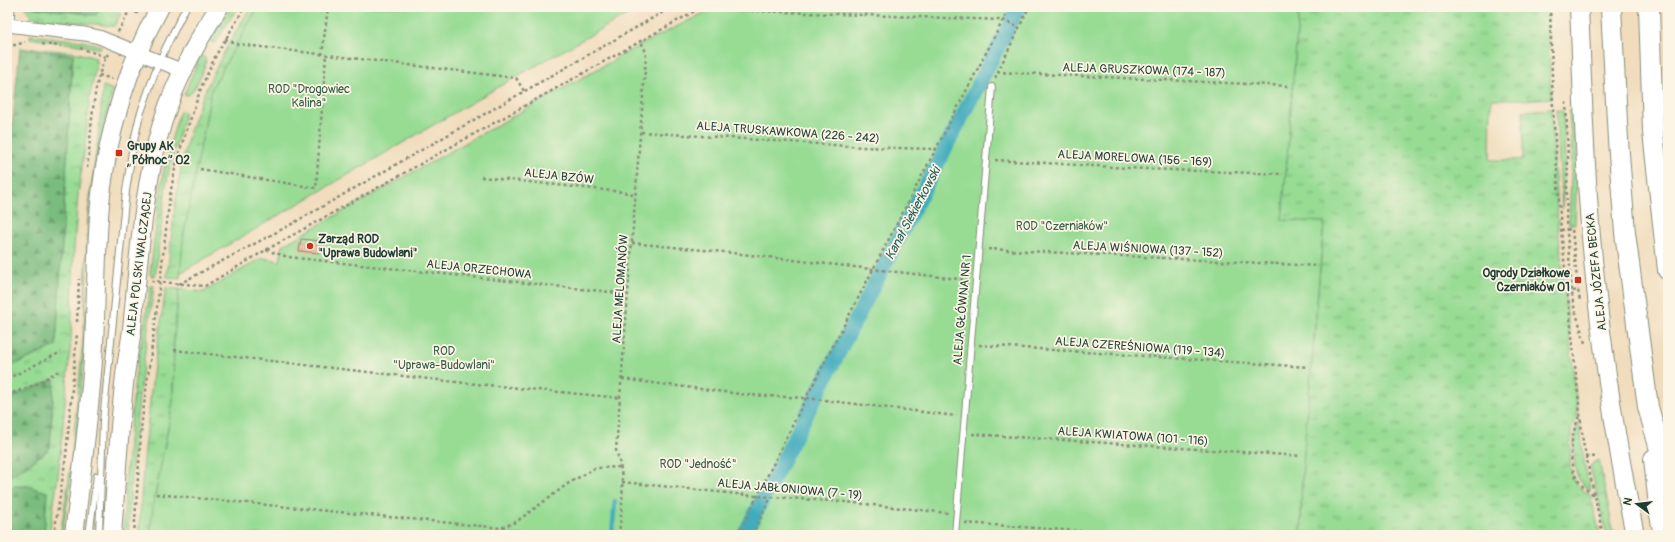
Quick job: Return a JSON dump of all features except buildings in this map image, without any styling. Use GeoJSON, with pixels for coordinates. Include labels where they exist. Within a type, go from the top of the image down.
{"type":"FeatureCollection","features":[{"type":"Feature","properties":{"kind":"main road"},"geometry":{"type":"LineString","coordinates":[[74,535],[93,360],[101,193],[114,123],[126,83],[138,53],[160,7]]}},
{"type":"Feature","properties":{"kind":"main road","name":"ALEJA POLSKI WALCZĄCEJ"},"geometry":{"type":"LineString","coordinates":[[112,535],[119,439],[151,167],[166,112],[183,71],[219,7]]}},
{"type":"Feature","properties":{"kind":"main road","name":"ALEJA JÓZEFA BECKA"},"geometry":{"type":"LineString","coordinates":[[1579,7],[1585,161],[1594,269],[1618,450],[1635,535]]}},
{"type":"Feature","properties":{"kind":"main road"},"geometry":{"type":"LineString","coordinates":[[1611,7],[1625,233],[1648,407],[1660,515],[1664,535]]}},
{"type":"Feature","properties":{"kind":"main road"},"geometry":{"type":"LineString","coordinates":[[1649,7],[1654,132],[1668,270]]}},
{"type":"Feature","properties":{"kind":"main road"},"geometry":{"type":"LineString","coordinates":[[1648,407],[1668,478]]}},
{"type":"Feature","properties":{"kind":"street"},"geometry":{"type":"LineString","coordinates":[[7,20],[8,7]]}},
{"type":"Feature","properties":{"kind":"street"},"geometry":{"type":"LineString","coordinates":[[7,25],[85,34],[105,39],[183,71]]}},
{"type":"Feature","properties":{"kind":"lane"},"geometry":{"type":"LineString","coordinates":[[99,535],[103,421],[126,191],[138,124],[160,61],[186,7]]}},
{"type":"Feature","properties":{"kind":"lane","name":"ALEJA GŁÓWNA NR 1"},"geometry":{"type":"LineString","coordinates":[[955,535],[992,87]]}},
{"type":"Feature","properties":{"kind":"lane"},"geometry":{"type":"LineString","coordinates":[[89,535],[102,445]]}},
{"type":"Feature","properties":{"kind":"path"},"geometry":{"type":"LineString","coordinates":[[134,535],[142,420],[170,195],[177,159],[201,88],[225,39],[245,7]]}},
{"type":"Feature","properties":{"kind":"path"},"geometry":{"type":"LineString","coordinates":[[322,55],[328,7]]}},
{"type":"Feature","properties":{"kind":"path"},"geometry":{"type":"LineString","coordinates":[[179,284],[290,225],[672,7]]}},
{"type":"Feature","properties":{"kind":"path"},"geometry":{"type":"LineString","coordinates":[[137,279],[205,286],[266,250],[640,40],[702,7]]}},
{"type":"Feature","properties":{"kind":"path"},"geometry":{"type":"LineString","coordinates":[[709,7],[727,10],[1003,20],[1019,28]]}},
{"type":"Feature","properties":{"kind":"path"},"geometry":{"type":"LineString","coordinates":[[738,535],[756,496],[806,398],[1010,7]]}},
{"type":"Feature","properties":{"kind":"path"},"geometry":{"type":"LineString","coordinates":[[992,87],[997,72],[1029,7]]}},
{"type":"Feature","properties":{"kind":"path"},"geometry":{"type":"LineString","coordinates":[[1550,7],[1553,110],[1561,230],[1567,292],[1580,417],[1586,458],[1603,535]]}},
{"type":"Feature","properties":{"kind":"path"},"geometry":{"type":"LineString","coordinates":[[117,34],[130,8],[141,16]]}},
{"type":"Feature","properties":{"kind":"path"},"geometry":{"type":"LineString","coordinates":[[225,39],[237,44],[516,78],[524,91]]}},
{"type":"Feature","properties":{"kind":"path","name":"ALEJA MELOMANÓW"},"geometry":{"type":"LineString","coordinates":[[619,535],[623,500],[622,467],[616,450],[646,70],[646,52],[640,40]]}},
{"type":"Feature","properties":{"kind":"path"},"geometry":{"type":"LineString","coordinates":[[7,45],[16,45],[25,42],[31,43]]}},
{"type":"Feature","properties":{"kind":"path"},"geometry":{"type":"LineString","coordinates":[[37,43],[64,47]]}},
{"type":"Feature","properties":{"kind":"path"},"geometry":{"type":"LineString","coordinates":[[75,48],[106,57],[99,75],[87,170]]}},
{"type":"Feature","properties":{"kind":"path"},"geometry":{"type":"LineString","coordinates":[[200,169],[316,188],[326,55]]}},
{"type":"Feature","properties":{"kind":"path","name":"ALEJA GRUSZKOWA (174 - 187)"},"geometry":{"type":"LineString","coordinates":[[997,72],[1290,86]]}},
{"type":"Feature","properties":{"kind":"path"},"geometry":{"type":"LineString","coordinates":[[99,75],[115,80]]}},
{"type":"Feature","properties":{"kind":"path","name":"ALEJA TRUSKAWKOWA (226 - 242)"},"geometry":{"type":"LineString","coordinates":[[640,132],[864,147],[935,149]]}},
{"type":"Feature","properties":{"kind":"path","name":"ALEJA MORELOWA (156 - 169)"},"geometry":{"type":"LineString","coordinates":[[986,160],[1146,169],[1283,174]]}},
{"type":"Feature","properties":{"kind":"path","name":"ALEJA BZÓW"},"geometry":{"type":"LineString","coordinates":[[481,177],[624,192],[636,196]]}},
{"type":"Feature","properties":{"kind":"path"},"geometry":{"type":"LineString","coordinates":[[1561,230],[1572,229],[1577,291],[1567,292]]}},
{"type":"Feature","properties":{"kind":"path"},"geometry":{"type":"LineString","coordinates":[[632,243],[976,281]]}},
{"type":"Feature","properties":{"kind":"path","name":"ALEJA WIŚNIOWA (137 - 152)"},"geometry":{"type":"LineString","coordinates":[[978,249],[1318,266]]}},
{"type":"Feature","properties":{"kind":"path","name":"ALEJA ORZECHOWA"},"geometry":{"type":"LineString","coordinates":[[266,250],[281,256],[628,294]]}},
{"type":"Feature","properties":{"kind":"path"},"geometry":{"type":"LineString","coordinates":[[77,323],[79,277]]}},
{"type":"Feature","properties":{"kind":"path"},"geometry":{"type":"LineString","coordinates":[[54,535],[66,456],[77,331]]}},
{"type":"Feature","properties":{"kind":"path","name":"ALEJA CZEREŚNIOWA (119 - 134)"},"geometry":{"type":"LineString","coordinates":[[971,344],[1308,367]]}},
{"type":"Feature","properties":{"kind":"path"},"geometry":{"type":"LineString","coordinates":[[174,350],[456,382],[621,398]]}},
{"type":"Feature","properties":{"kind":"path"},"geometry":{"type":"LineString","coordinates":[[7,379],[61,352]]}},
{"type":"Feature","properties":{"kind":"path"},"geometry":{"type":"LineString","coordinates":[[7,395],[36,385],[60,370]]}},
{"type":"Feature","properties":{"kind":"path"},"geometry":{"type":"LineString","coordinates":[[622,379],[748,394],[806,398],[964,417]]}},
{"type":"Feature","properties":{"kind":"path"},"geometry":{"type":"LineString","coordinates":[[1580,417],[1575,424],[1572,437],[1572,460],[1574,474],[1580,484],[1594,496]]}},
{"type":"Feature","properties":{"kind":"path","name":"ALEJA KWIATOWA (101 - 116)"},"geometry":{"type":"LineString","coordinates":[[963,434],[1301,456]]}},
{"type":"Feature","properties":{"kind":"path"},"geometry":{"type":"LineString","coordinates":[[1586,458],[1598,456]]}},
{"type":"Feature","properties":{"kind":"path"},"geometry":{"type":"LineString","coordinates":[[156,494],[500,528],[516,522],[569,483],[595,468],[622,467]]}},
{"type":"Feature","properties":{"kind":"path","name":"ALEJA JABŁONIOWA (7 - 19)"},"geometry":{"type":"LineString","coordinates":[[622,482],[756,496],[846,502],[957,514]]}},
{"type":"Feature","properties":{"kind":"path"},"geometry":{"type":"LineString","coordinates":[[752,535],[771,497]]}},
{"type":"Feature","properties":{"kind":"path"},"geometry":{"type":"LineString","coordinates":[[956,523],[1134,535]]}},
{"type":"Feature","properties":{"kind":"green space"},"geometry":{"type":"Polygon","coordinates":[[[25,7],[96,15],[103,7],[113,7],[112,9],[121,14],[114,26],[36,18],[31,15],[25,7]]]}},
{"type":"Feature","properties":{"kind":"green space"},"geometry":{"type":"Polygon","coordinates":[[[34,7],[103,7],[96,15],[34,7]]]}},
{"type":"Feature","properties":{"kind":"green space"},"geometry":{"type":"Polygon","coordinates":[[[231,7],[238,7],[215,43],[210,41],[231,7]]]}},
{"type":"Feature","properties":{"kind":"green space"},"geometry":{"type":"Polygon","coordinates":[[[251,7],[258,7],[212,88],[184,233],[180,278],[167,277],[178,187],[191,129],[207,87],[227,46],[251,7]]]}},
{"type":"Feature","properties":{"kind":"green space","name":"ROD \"Drogowiec Kalina\""},"geometry":{"type":"Polygon","coordinates":[[[258,7],[641,7],[512,79],[180,273],[184,233],[212,88],[258,7]]]}},
{"type":"Feature","properties":{"kind":"green space"},"geometry":{"type":"Polygon","coordinates":[[[715,7],[1299,7],[1282,220],[1324,222],[1303,463],[1301,535],[150,535],[153,507],[173,402],[174,337],[179,289],[204,292],[262,258],[280,261],[283,245],[642,44],[710,10],[714,10],[715,7]]]}},
{"type":"Feature","properties":{"kind":"green space"},"geometry":{"type":"Polygon","coordinates":[[[1299,7],[1548,7],[1551,98],[1523,100],[1491,99],[1490,160],[1523,160],[1523,111],[1551,109],[1558,227],[1578,416],[1571,430],[1570,466],[1573,477],[1579,487],[1591,496],[1600,535],[1301,535],[1303,463],[1324,223],[1282,220],[1299,7]]]}},
{"type":"Feature","properties":{"kind":"green space"},"geometry":{"type":"Polygon","coordinates":[[[30,35],[82,41],[102,46],[99,49],[30,38],[30,35]]]}},
{"type":"Feature","properties":{"kind":"green space"},"geometry":{"type":"Polygon","coordinates":[[[20,48],[73,55],[56,346],[7,368],[7,174],[20,48]]]}},
{"type":"Feature","properties":{"kind":"green space"},"geometry":{"type":"Polygon","coordinates":[[[34,48],[78,53],[96,58],[95,62],[97,62],[90,95],[78,195],[74,248],[71,340],[58,477],[49,535],[44,535],[47,492],[14,486],[7,487],[7,478],[35,460],[50,448],[54,380],[7,399],[7,368],[56,346],[73,55],[31,49],[34,48]]]}},
{"type":"Feature","properties":{"kind":"green space"},"geometry":{"type":"Polygon","coordinates":[[[201,54],[206,59],[202,74],[191,93],[188,95],[184,94],[201,54]]]}},
{"type":"Feature","properties":{"kind":"green space"},"geometry":{"type":"Polygon","coordinates":[[[103,86],[113,90],[100,143],[91,197],[88,233],[86,318],[80,407],[70,484],[62,535],[60,535],[71,465],[84,330],[88,212],[98,139],[103,86]]]}},
{"type":"Feature","properties":{"kind":"green space"},"geometry":{"type":"Polygon","coordinates":[[[1556,110],[1563,111],[1565,161],[1562,209],[1556,110]]]}},
{"type":"Feature","properties":{"kind":"green space"},"geometry":{"type":"Polygon","coordinates":[[[180,111],[185,113],[166,185],[155,276],[151,276],[150,273],[163,174],[180,111]]]}},
{"type":"Feature","properties":{"kind":"green space"},"geometry":{"type":"Polygon","coordinates":[[[1569,111],[1574,111],[1577,158],[1575,224],[1569,224],[1572,154],[1569,111]]]}},
{"type":"Feature","properties":{"kind":"green space"},"geometry":{"type":"Polygon","coordinates":[[[151,286],[154,286],[140,388],[131,475],[128,535],[123,535],[126,475],[135,378],[151,286]]]}},
{"type":"Feature","properties":{"kind":"green space"},"geometry":{"type":"Polygon","coordinates":[[[166,288],[179,289],[174,337],[173,402],[153,507],[150,535],[139,535],[143,469],[153,373],[166,288]]]}},
{"type":"Feature","properties":{"kind":"green space"},"geometry":{"type":"Polygon","coordinates":[[[54,379],[50,448],[35,460],[7,478],[7,399],[54,379]]]}},
{"type":"Feature","properties":{"kind":"green space"},"geometry":{"type":"Polygon","coordinates":[[[1579,422],[1585,468],[1591,491],[1581,483],[1576,472],[1574,437],[1579,422]]]}},
{"type":"Feature","properties":{"kind":"green space"},"geometry":{"type":"Polygon","coordinates":[[[1599,460],[1614,535],[1607,535],[1590,466],[1599,460]]]}},
{"type":"Feature","properties":{"kind":"green space"},"geometry":{"type":"Polygon","coordinates":[[[27,486],[47,492],[44,535],[7,535],[7,487],[27,486]]]}},
{"type":"Feature","properties":{"kind":"waterway","name":"Kanał Siekierkowski"},"geometry":{"type":"LineString","coordinates":[[1011,21],[1019,7]]}},
{"type":"Feature","properties":{"kind":"waterway","name":"Kanał Siekierkowski"},"geometry":{"type":"LineString","coordinates":[[815,398],[1008,28]]}},
{"type":"Feature","properties":{"kind":"waterway","name":"Kanał Siekierkowski"},"geometry":{"type":"LineString","coordinates":[[766,493],[814,400]]}},
{"type":"Feature","properties":{"kind":"waterway","name":"Kanał Siekierkowski"},"geometry":{"type":"LineString","coordinates":[[744,535],[763,498]]}},
{"type":"Feature","properties":{"kind":"waterway"},"geometry":{"type":"LineString","coordinates":[[612,535],[615,501]]}},
{"type":"Feature","properties":{"kind":"place","name":"Grupy AK „Północ” 02"},"geometry":{"type":"Point","coordinates":[119,153]}},
{"type":"Feature","properties":{"kind":"place","name":"Zarząd ROD \"Uprawa Budowlani\""},"geometry":{"type":"Point","coordinates":[310,246]}},
{"type":"Feature","properties":{"kind":"place","name":"Ogrody Działkowe Czerniaków 01"},"geometry":{"type":"Point","coordinates":[1578,280]}},
{"type":"Feature","properties":{"kind":"park label","name":"ROD \"Czerniaków\""},"geometry":{"type":"Point","coordinates":[1062,226]}},
{"type":"Feature","properties":{"kind":"park label","name":"ROD \"Uprawa-Budowlani\""},"geometry":{"type":"Point","coordinates":[444,358]}},
{"type":"Feature","properties":{"kind":"park label","name":"ROD \"Jedność\""},"geometry":{"type":"Point","coordinates":[698,464]}}]}
